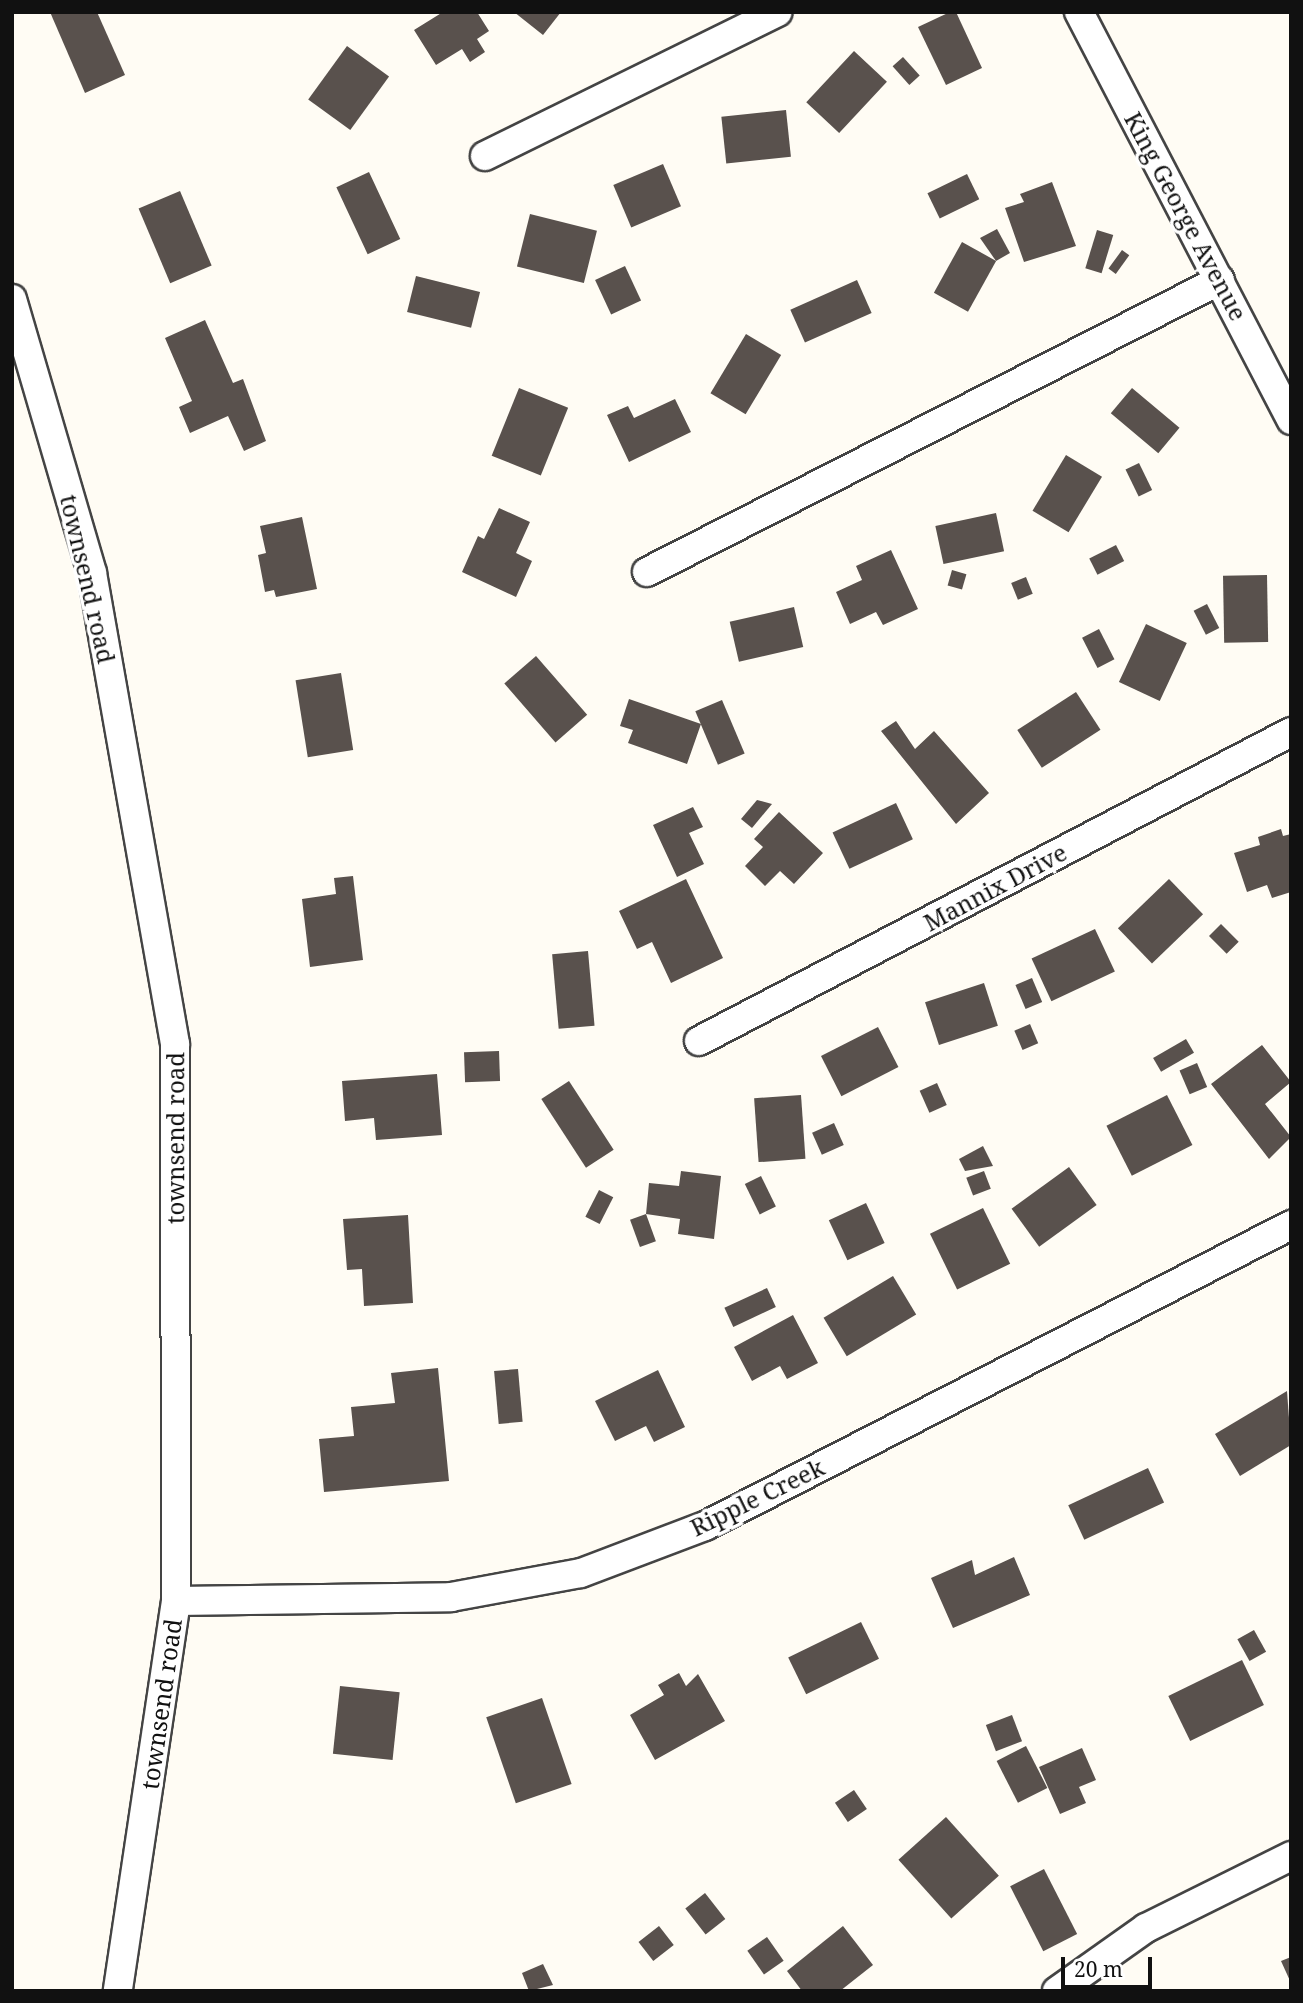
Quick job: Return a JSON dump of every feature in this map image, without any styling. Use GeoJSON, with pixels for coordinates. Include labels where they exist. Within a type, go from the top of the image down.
{"type":"FeatureCollection","features":[{"type":"Feature","properties":{"kind":"street"},"geometry":{"type":"LineString","coordinates":[[485,156],[778,12]]}},
{"type":"Feature","properties":{"kind":"street","name":"King George Avenue"},"geometry":{"type":"LineString","coordinates":[[1079,12],[1291,420]]}},
{"type":"Feature","properties":{"kind":"street"},"geometry":{"type":"LineString","coordinates":[[647,572],[1220,280]]}},
{"type":"Feature","properties":{"kind":"street","name":"townsend road"},"geometry":{"type":"LineString","coordinates":[[12,299],[92,573],[175,1044],[176,1601],[118,1991]]}},
{"type":"Feature","properties":{"kind":"street","name":"Mannix Drive"},"geometry":{"type":"LineString","coordinates":[[699,1041],[1291,732]]}},
{"type":"Feature","properties":{"kind":"street","name":"Ripple Creek"},"geometry":{"type":"LineString","coordinates":[[176,1601],[451,1597],[581,1573],[705,1526],[1291,1225]]}},
{"type":"Feature","properties":{"kind":"street"},"geometry":{"type":"LineString","coordinates":[[1057,1991],[1146,1928],[1291,1856]]}},
{"type":"Feature","properties":{"kind":"building"},"geometry":{"type":"Polygon","coordinates":[[[50,12],[97,12],[125,75],[85,93],[50,12]]]}},
{"type":"Feature","properties":{"kind":"building"},"geometry":{"type":"Polygon","coordinates":[[[443,12],[477,12],[489,31],[477,39],[485,52],[470,62],[462,49],[436,65],[414,30],[443,12]]]}},
{"type":"Feature","properties":{"kind":"building"},"geometry":{"type":"Polygon","coordinates":[[[514,12],[561,12],[543,35],[514,12]]]}},
{"type":"Feature","properties":{"kind":"building"},"geometry":{"type":"Polygon","coordinates":[[[950,12],[956,12],[982,68],[946,85],[918,27],[950,12]]]}},
{"type":"Feature","properties":{"kind":"building"},"geometry":{"type":"Polygon","coordinates":[[[347,46],[389,77],[350,130],[308,99],[347,46]]]}},
{"type":"Feature","properties":{"kind":"building"},"geometry":{"type":"Polygon","coordinates":[[[854,51],[887,82],[839,133],[806,102],[854,51]]]}},
{"type":"Feature","properties":{"kind":"building"},"geometry":{"type":"Polygon","coordinates":[[[903,57],[920,76],[909,85],[893,66],[903,57]]]}},
{"type":"Feature","properties":{"kind":"building"},"geometry":{"type":"Polygon","coordinates":[[[786,110],[791,157],[726,164],[721,117],[786,110]]]}},
{"type":"Feature","properties":{"kind":"building"},"geometry":{"type":"Polygon","coordinates":[[[663,164],[681,206],[631,227],[613,185],[663,164]]]}},
{"type":"Feature","properties":{"kind":"building"},"geometry":{"type":"Polygon","coordinates":[[[369,172],[400,239],[368,254],[336,187],[369,172]]]}},
{"type":"Feature","properties":{"kind":"building"},"geometry":{"type":"Polygon","coordinates":[[[967,174],[979,199],[940,218],[927,193],[967,174]]]}},
{"type":"Feature","properties":{"kind":"building"},"geometry":{"type":"Polygon","coordinates":[[[1052,182],[1076,246],[1024,262],[1005,208],[1024,202],[1020,194],[1052,182]]]}},
{"type":"Feature","properties":{"kind":"building"},"geometry":{"type":"Polygon","coordinates":[[[180,191],[212,266],[170,283],[139,209],[180,191]]]}},
{"type":"Feature","properties":{"kind":"building"},"geometry":{"type":"Polygon","coordinates":[[[530,214],[597,231],[584,283],[517,266],[530,214]]]}},
{"type":"Feature","properties":{"kind":"building"},"geometry":{"type":"Polygon","coordinates":[[[997,229],[1010,253],[996,261],[980,238],[997,229]]]}},
{"type":"Feature","properties":{"kind":"building"},"geometry":{"type":"Polygon","coordinates":[[[1097,230],[1113,235],[1102,273],[1085,268],[1097,230]]]}},
{"type":"Feature","properties":{"kind":"building"},"geometry":{"type":"Polygon","coordinates":[[[962,242],[996,261],[968,312],[934,293],[962,242]]]}},
{"type":"Feature","properties":{"kind":"building"},"geometry":{"type":"Polygon","coordinates":[[[1122,250],[1129,255],[1116,274],[1108,269],[1122,250]]]}},
{"type":"Feature","properties":{"kind":"building"},"geometry":{"type":"Polygon","coordinates":[[[625,266],[641,300],[611,314],[595,280],[625,266]]]}},
{"type":"Feature","properties":{"kind":"building"},"geometry":{"type":"Polygon","coordinates":[[[416,276],[480,292],[471,328],[407,312],[416,276]]]}},
{"type":"Feature","properties":{"kind":"building"},"geometry":{"type":"Polygon","coordinates":[[[857,280],[872,313],[805,343],[790,310],[857,280]]]}},
{"type":"Feature","properties":{"kind":"building"},"geometry":{"type":"Polygon","coordinates":[[[205,320],[233,383],[243,379],[266,441],[244,451],[228,416],[190,433],[179,407],[192,401],[165,338],[205,320]]]}},
{"type":"Feature","properties":{"kind":"building"},"geometry":{"type":"Polygon","coordinates":[[[746,334],[781,355],[746,414],[710,393],[746,334]]]}},
{"type":"Feature","properties":{"kind":"building"},"geometry":{"type":"Polygon","coordinates":[[[519,388],[568,408],[541,476],[492,456],[519,388]]]}},
{"type":"Feature","properties":{"kind":"building"},"geometry":{"type":"Polygon","coordinates":[[[1132,388],[1179,428],[1158,453],[1111,413],[1132,388]]]}},
{"type":"Feature","properties":{"kind":"building"},"geometry":{"type":"Polygon","coordinates":[[[675,399],[691,432],[629,462],[607,415],[628,406],[634,418],[675,399]]]}},
{"type":"Feature","properties":{"kind":"building"},"geometry":{"type":"Polygon","coordinates":[[[1066,455],[1102,477],[1069,532],[1033,511],[1066,455]]]}},
{"type":"Feature","properties":{"kind":"building"},"geometry":{"type":"Polygon","coordinates":[[[1139,463],[1152,490],[1139,497],[1126,470],[1139,463]]]}},
{"type":"Feature","properties":{"kind":"building"},"geometry":{"type":"Polygon","coordinates":[[[499,508],[530,522],[516,553],[532,561],[516,597],[462,572],[478,536],[484,539],[499,508]]]}},
{"type":"Feature","properties":{"kind":"building"},"geometry":{"type":"Polygon","coordinates":[[[996,513],[1004,551],[943,564],[935,526],[996,513]]]}},
{"type":"Feature","properties":{"kind":"building"},"geometry":{"type":"Polygon","coordinates":[[[302,517],[317,589],[276,597],[274,590],[265,592],[258,555],[266,553],[260,526],[302,517]]]}},
{"type":"Feature","properties":{"kind":"building"},"geometry":{"type":"Polygon","coordinates":[[[1116,545],[1124,561],[1097,575],[1089,559],[1116,545]]]}},
{"type":"Feature","properties":{"kind":"building"},"geometry":{"type":"Polygon","coordinates":[[[891,550],[918,609],[883,625],[876,612],[850,624],[836,592],[862,580],[856,566],[891,550]]]}},
{"type":"Feature","properties":{"kind":"building"},"geometry":{"type":"Polygon","coordinates":[[[952,570],[966,574],[962,590],[948,585],[952,570]]]}},
{"type":"Feature","properties":{"kind":"building"},"geometry":{"type":"Polygon","coordinates":[[[1267,575],[1268,642],[1224,643],[1223,576],[1267,575]]]}},
{"type":"Feature","properties":{"kind":"building"},"geometry":{"type":"Polygon","coordinates":[[[1026,577],[1033,594],[1018,600],[1011,583],[1026,577]]]}},
{"type":"Feature","properties":{"kind":"building"},"geometry":{"type":"Polygon","coordinates":[[[1207,604],[1219,628],[1206,635],[1194,611],[1207,604]]]}},
{"type":"Feature","properties":{"kind":"building"},"geometry":{"type":"Polygon","coordinates":[[[794,607],[803,647],[739,662],[730,622],[794,607]]]}},
{"type":"Feature","properties":{"kind":"building"},"geometry":{"type":"Polygon","coordinates":[[[1146,624],[1187,643],[1160,701],[1119,682],[1146,624]]]}},
{"type":"Feature","properties":{"kind":"building"},"geometry":{"type":"Polygon","coordinates":[[[1099,629],[1114,659],[1098,668],[1082,638],[1099,629]]]}},
{"type":"Feature","properties":{"kind":"building"},"geometry":{"type":"Polygon","coordinates":[[[536,656],[587,715],[555,742],[504,684],[536,656]]]}},
{"type":"Feature","properties":{"kind":"building"},"geometry":{"type":"Polygon","coordinates":[[[341,673],[353,750],[308,757],[296,680],[341,673]]]}},
{"type":"Feature","properties":{"kind":"building"},"geometry":{"type":"Polygon","coordinates":[[[1076,692],[1101,730],[1042,768],[1017,730],[1076,692]]]}},
{"type":"Feature","properties":{"kind":"building"},"geometry":{"type":"Polygon","coordinates":[[[629,699],[701,724],[687,764],[628,743],[633,730],[620,726],[629,699]]]}},
{"type":"Feature","properties":{"kind":"building"},"geometry":{"type":"Polygon","coordinates":[[[722,700],[745,753],[718,765],[695,711],[722,700]]]}},
{"type":"Feature","properties":{"kind":"building"},"geometry":{"type":"Polygon","coordinates":[[[896,721],[915,749],[934,731],[989,793],[956,824],[881,731],[896,721]]]}},
{"type":"Feature","properties":{"kind":"building"},"geometry":{"type":"Polygon","coordinates":[[[757,800],[772,804],[752,828],[741,819],[757,800]]]}},
{"type":"Feature","properties":{"kind":"building"},"geometry":{"type":"Polygon","coordinates":[[[896,803],[913,839],[849,869],[833,833],[896,803]]]}},
{"type":"Feature","properties":{"kind":"building"},"geometry":{"type":"Polygon","coordinates":[[[693,807],[703,827],[689,833],[704,864],[677,877],[653,825],[693,807]]]}},
{"type":"Feature","properties":{"kind":"building"},"geometry":{"type":"Polygon","coordinates":[[[779,812],[823,853],[794,884],[780,871],[765,886],[745,866],[763,847],[754,839],[779,812]]]}},
{"type":"Feature","properties":{"kind":"building"},"geometry":{"type":"Polygon","coordinates":[[[1281,829],[1283,836],[1291,834],[1291,892],[1272,898],[1267,885],[1247,892],[1234,853],[1260,845],[1258,837],[1281,829]]]}},
{"type":"Feature","properties":{"kind":"building"},"geometry":{"type":"Polygon","coordinates":[[[353,876],[363,960],[310,967],[302,899],[336,894],[334,878],[353,876]]]}},
{"type":"Feature","properties":{"kind":"building"},"geometry":{"type":"Polygon","coordinates":[[[686,879],[723,958],[671,983],[652,942],[637,949],[619,911],[686,879]]]}},
{"type":"Feature","properties":{"kind":"building"},"geometry":{"type":"Polygon","coordinates":[[[1169,879],[1203,914],[1152,964],[1118,928],[1169,879]]]}},
{"type":"Feature","properties":{"kind":"building"},"geometry":{"type":"Polygon","coordinates":[[[1221,924],[1239,942],[1227,954],[1209,936],[1221,924]]]}},
{"type":"Feature","properties":{"kind":"building"},"geometry":{"type":"Polygon","coordinates":[[[1095,929],[1115,972],[1051,1001],[1032,959],[1095,929]]]}},
{"type":"Feature","properties":{"kind":"building"},"geometry":{"type":"Polygon","coordinates":[[[588,951],[595,1026],[559,1029],[552,954],[588,951]]]}},
{"type":"Feature","properties":{"kind":"building"},"geometry":{"type":"Polygon","coordinates":[[[1032,978],[1042,1002],[1026,1009],[1015,985],[1032,978]]]}},
{"type":"Feature","properties":{"kind":"building"},"geometry":{"type":"Polygon","coordinates":[[[984,983],[998,1026],[939,1045],[925,1002],[984,983]]]}},
{"type":"Feature","properties":{"kind":"building"},"geometry":{"type":"Polygon","coordinates":[[[1030,1024],[1038,1043],[1023,1050],[1014,1031],[1030,1024]]]}},
{"type":"Feature","properties":{"kind":"building"},"geometry":{"type":"Polygon","coordinates":[[[878,1027],[898,1067],[841,1096],[821,1056],[878,1027]]]}},
{"type":"Feature","properties":{"kind":"building"},"geometry":{"type":"Polygon","coordinates":[[[1186,1039],[1194,1053],[1161,1072],[1153,1058],[1186,1039]]]}},
{"type":"Feature","properties":{"kind":"building"},"geometry":{"type":"Polygon","coordinates":[[[1262,1045],[1291,1082],[1265,1104],[1291,1137],[1269,1159],[1211,1084],[1262,1045]]]}},
{"type":"Feature","properties":{"kind":"building"},"geometry":{"type":"Polygon","coordinates":[[[499,1051],[500,1081],[465,1082],[464,1052],[499,1051]]]}},
{"type":"Feature","properties":{"kind":"building"},"geometry":{"type":"Polygon","coordinates":[[[1197,1063],[1207,1087],[1190,1094],[1180,1070],[1197,1063]]]}},
{"type":"Feature","properties":{"kind":"building"},"geometry":{"type":"Polygon","coordinates":[[[437,1074],[442,1135],[376,1140],[374,1118],[345,1121],[342,1081],[437,1074]]]}},
{"type":"Feature","properties":{"kind":"building"},"geometry":{"type":"Polygon","coordinates":[[[569,1081],[614,1150],[586,1168],[541,1099],[569,1081]]]}},
{"type":"Feature","properties":{"kind":"building"},"geometry":{"type":"Polygon","coordinates":[[[937,1083],[947,1105],[929,1113],[920,1091],[937,1083]]]}},
{"type":"Feature","properties":{"kind":"building"},"geometry":{"type":"Polygon","coordinates":[[[801,1095],[805,1159],[759,1162],[754,1098],[801,1095]]]}},
{"type":"Feature","properties":{"kind":"building"},"geometry":{"type":"Polygon","coordinates":[[[1167,1095],[1192,1145],[1132,1176],[1106,1126],[1167,1095]]]}},
{"type":"Feature","properties":{"kind":"building"},"geometry":{"type":"Polygon","coordinates":[[[834,1123],[844,1145],[822,1155],[812,1133],[834,1123]]]}},
{"type":"Feature","properties":{"kind":"building"},"geometry":{"type":"Polygon","coordinates":[[[983,1146],[993,1166],[965,1171],[959,1159],[983,1146]]]}},
{"type":"Feature","properties":{"kind":"building"},"geometry":{"type":"Polygon","coordinates":[[[1069,1167],[1097,1205],[1039,1247],[1012,1209],[1069,1167]]]}},
{"type":"Feature","properties":{"kind":"building"},"geometry":{"type":"Polygon","coordinates":[[[681,1171],[721,1176],[714,1239],[678,1234],[680,1219],[646,1214],[649,1183],[679,1186],[681,1171]]]}},
{"type":"Feature","properties":{"kind":"building"},"geometry":{"type":"Polygon","coordinates":[[[984,1171],[991,1189],[973,1196],[966,1178],[984,1171]]]}},
{"type":"Feature","properties":{"kind":"building"},"geometry":{"type":"Polygon","coordinates":[[[761,1176],[776,1207],[760,1214],[745,1184],[761,1176]]]}},
{"type":"Feature","properties":{"kind":"building"},"geometry":{"type":"Polygon","coordinates":[[[599,1190],[613,1197],[600,1224],[585,1217],[599,1190]]]}},
{"type":"Feature","properties":{"kind":"building"},"geometry":{"type":"Polygon","coordinates":[[[866,1203],[885,1243],[847,1260],[829,1220],[866,1203]]]}},
{"type":"Feature","properties":{"kind":"building"},"geometry":{"type":"Polygon","coordinates":[[[983,1208],[1010,1264],[957,1290],[930,1234],[983,1208]]]}},
{"type":"Feature","properties":{"kind":"building"},"geometry":{"type":"Polygon","coordinates":[[[646,1214],[656,1241],[640,1247],[630,1220],[646,1214]]]}},
{"type":"Feature","properties":{"kind":"building"},"geometry":{"type":"Polygon","coordinates":[[[408,1215],[413,1303],[364,1306],[362,1269],[347,1270],[343,1219],[408,1215]]]}},
{"type":"Feature","properties":{"kind":"building"},"geometry":{"type":"Polygon","coordinates":[[[893,1276],[916,1315],[847,1356],[824,1318],[893,1276]]]}},
{"type":"Feature","properties":{"kind":"building"},"geometry":{"type":"Polygon","coordinates":[[[767,1288],[776,1307],[733,1327],[724,1308],[767,1288]]]}},
{"type":"Feature","properties":{"kind":"building"},"geometry":{"type":"Polygon","coordinates":[[[793,1315],[818,1363],[787,1379],[780,1366],[752,1381],[734,1347],[793,1315]]]}},
{"type":"Feature","properties":{"kind":"building"},"geometry":{"type":"Polygon","coordinates":[[[438,1368],[449,1481],[324,1492],[319,1439],[354,1436],[351,1407],[395,1403],[391,1373],[438,1368]]]}},
{"type":"Feature","properties":{"kind":"building"},"geometry":{"type":"Polygon","coordinates":[[[518,1369],[523,1422],[499,1424],[494,1371],[518,1369]]]}},
{"type":"Feature","properties":{"kind":"building"},"geometry":{"type":"Polygon","coordinates":[[[658,1370],[685,1427],[654,1442],[646,1426],[615,1441],[595,1401],[658,1370]]]}},
{"type":"Feature","properties":{"kind":"building"},"geometry":{"type":"Polygon","coordinates":[[[1287,1391],[1291,1445],[1240,1476],[1215,1434],[1287,1391]]]}},
{"type":"Feature","properties":{"kind":"building"},"geometry":{"type":"Polygon","coordinates":[[[1148,1468],[1164,1502],[1084,1540],[1068,1505],[1148,1468]]]}},
{"type":"Feature","properties":{"kind":"building"},"geometry":{"type":"Polygon","coordinates":[[[1014,1557],[1030,1595],[953,1628],[931,1578],[972,1560],[975,1575],[1014,1557]]]}},
{"type":"Feature","properties":{"kind":"building"},"geometry":{"type":"Polygon","coordinates":[[[861,1622],[879,1659],[806,1694],[788,1658],[861,1622]]]}},
{"type":"Feature","properties":{"kind":"building"},"geometry":{"type":"Polygon","coordinates":[[[1254,1630],[1266,1652],[1250,1661],[1237,1639],[1254,1630]]]}},
{"type":"Feature","properties":{"kind":"building"},"geometry":{"type":"Polygon","coordinates":[[[1242,1660],[1264,1705],[1190,1741],[1168,1696],[1242,1660]]]}},
{"type":"Feature","properties":{"kind":"building"},"geometry":{"type":"Polygon","coordinates":[[[679,1673],[686,1686],[698,1674],[725,1721],[655,1760],[630,1715],[664,1695],[658,1685],[679,1673]]]}},
{"type":"Feature","properties":{"kind":"building"},"geometry":{"type":"Polygon","coordinates":[[[340,1686],[400,1692],[393,1760],[333,1754],[340,1686]]]}},
{"type":"Feature","properties":{"kind":"building"},"geometry":{"type":"Polygon","coordinates":[[[542,1698],[572,1784],[516,1803],[486,1717],[542,1698]]]}},
{"type":"Feature","properties":{"kind":"building"},"geometry":{"type":"Polygon","coordinates":[[[1012,1715],[1022,1741],[996,1751],[986,1725],[1012,1715]]]}},
{"type":"Feature","properties":{"kind":"building"},"geometry":{"type":"Polygon","coordinates":[[[1026,1746],[1047,1788],[1018,1803],[997,1761],[1026,1746]]]}},
{"type":"Feature","properties":{"kind":"building"},"geometry":{"type":"Polygon","coordinates":[[[1082,1748],[1096,1780],[1079,1787],[1086,1803],[1060,1814],[1039,1767],[1082,1748]]]}},
{"type":"Feature","properties":{"kind":"building"},"geometry":{"type":"Polygon","coordinates":[[[854,1790],[867,1809],[848,1822],[835,1803],[854,1790]]]}},
{"type":"Feature","properties":{"kind":"building"},"geometry":{"type":"Polygon","coordinates":[[[946,1817],[999,1876],[951,1919],[898,1860],[946,1817]]]}},
{"type":"Feature","properties":{"kind":"building"},"geometry":{"type":"Polygon","coordinates":[[[1044,1869],[1077,1934],[1043,1951],[1010,1886],[1044,1869]]]}},
{"type":"Feature","properties":{"kind":"building"},"geometry":{"type":"Polygon","coordinates":[[[705,1893],[725,1919],[706,1934],[685,1908],[705,1893]]]}},
{"type":"Feature","properties":{"kind":"building"},"geometry":{"type":"Polygon","coordinates":[[[659,1926],[674,1945],[653,1961],[639,1942],[659,1926]]]}},
{"type":"Feature","properties":{"kind":"building"},"geometry":{"type":"Polygon","coordinates":[[[843,1926],[873,1965],[840,1991],[802,1991],[787,1971],[843,1926]]]}},
{"type":"Feature","properties":{"kind":"building"},"geometry":{"type":"Polygon","coordinates":[[[767,1937],[784,1961],[764,1975],[747,1951],[767,1937]]]}},
{"type":"Feature","properties":{"kind":"building"},"geometry":{"type":"Polygon","coordinates":[[[1291,1957],[1291,1983],[1281,1961],[1291,1957]]]}},
{"type":"Feature","properties":{"kind":"building"},"geometry":{"type":"Polygon","coordinates":[[[543,1964],[553,1985],[529,1991],[522,1973],[543,1964]]]}}]}
